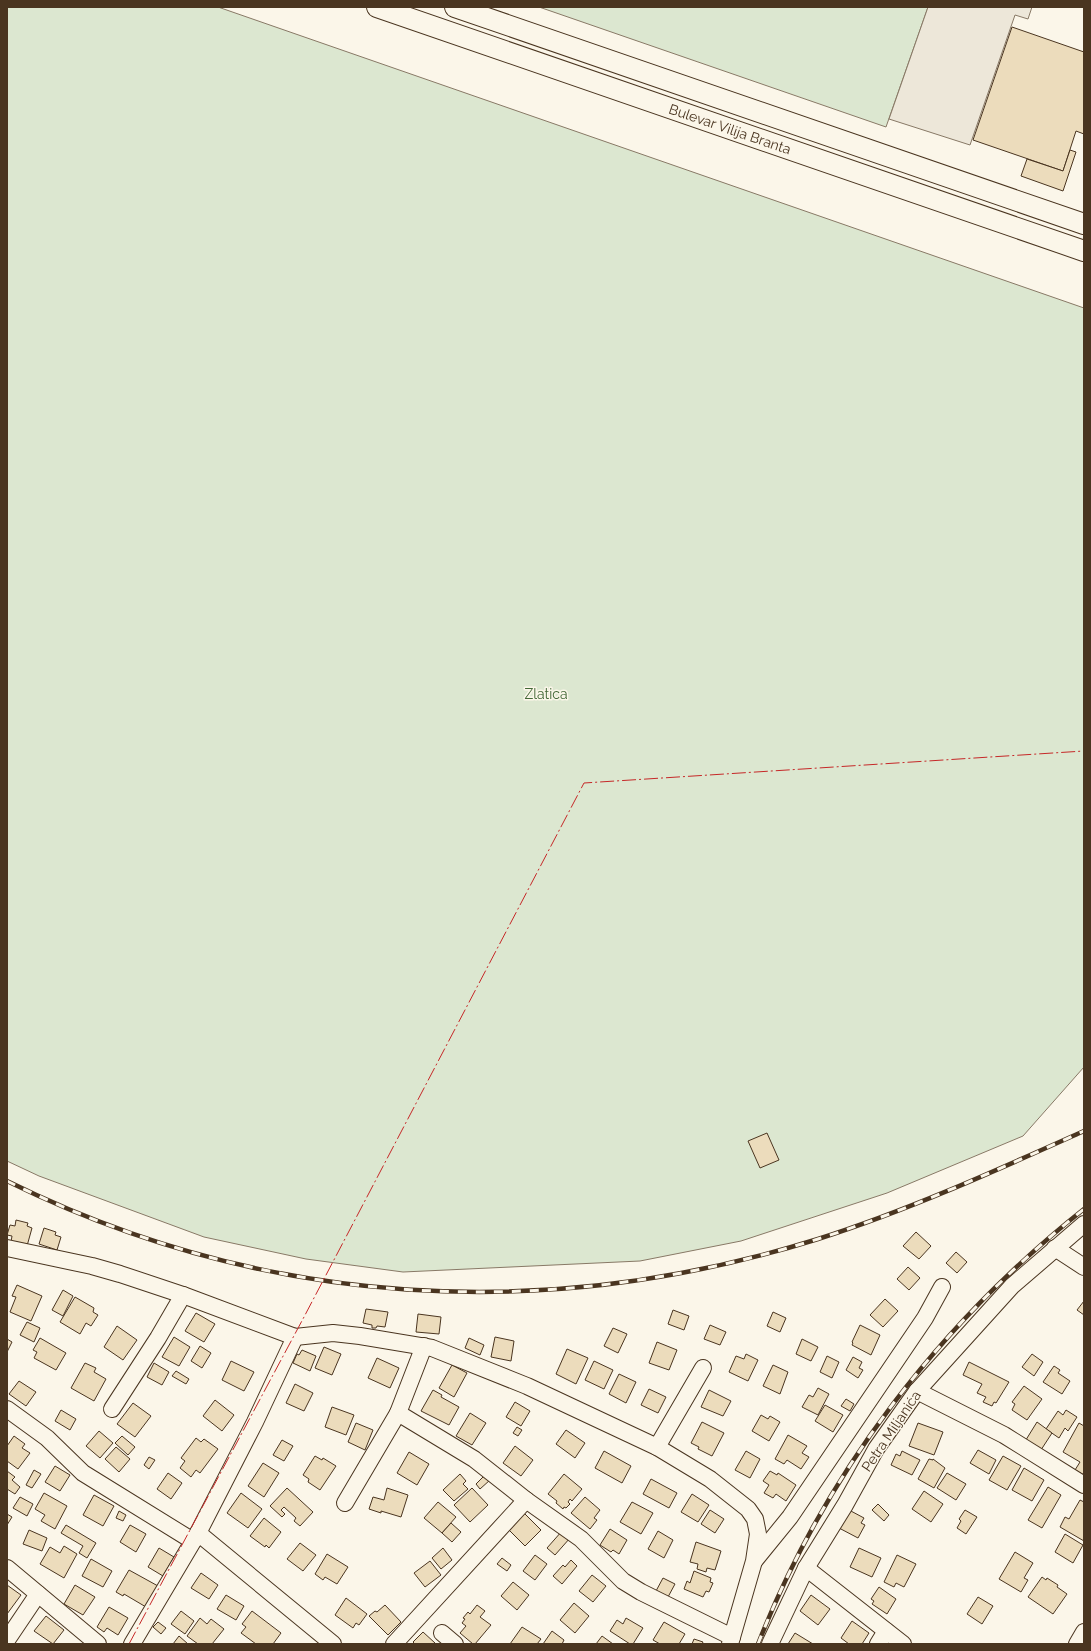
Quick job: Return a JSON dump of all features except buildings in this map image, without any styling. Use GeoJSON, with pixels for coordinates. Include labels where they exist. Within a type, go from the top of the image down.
{"type":"FeatureCollection","features":[{"type":"Feature","properties":{"kind":"main road","name":"Bulevar Vilija Branta"},"geometry":{"type":"LineString","coordinates":[[377,7],[1084,251]]}},
{"type":"Feature","properties":{"kind":"main road","name":"Bulevar Vilija Branta"},"geometry":{"type":"LineString","coordinates":[[455,7],[1084,224]]}},
{"type":"Feature","properties":{"kind":"street","name":"Petra Miljanića"},"geometry":{"type":"LineString","coordinates":[[770,1644],[806,1568],[845,1505],[876,1449],[917,1391],[1012,1286],[1084,1224]]}},
{"type":"Feature","properties":{"kind":"street"},"geometry":{"type":"LineString","coordinates":[[7,1248],[92,1266],[183,1295],[295,1337],[332,1333],[424,1346],[527,1386],[657,1448],[710,1479],[778,1531]]}},
{"type":"Feature","properties":{"kind":"street"},"geometry":{"type":"LineString","coordinates":[[1055,1248],[1084,1267]]}},
{"type":"Feature","properties":{"kind":"street"},"geometry":{"type":"LineString","coordinates":[[754,1561],[790,1517],[925,1318],[942,1287]]}},
{"type":"Feature","properties":{"kind":"street"},"geometry":{"type":"LineString","coordinates":[[112,1409],[158,1338],[183,1295]]}},
{"type":"Feature","properties":{"kind":"street"},"geometry":{"type":"LineString","coordinates":[[132,1644],[195,1537],[255,1422],[295,1337]]}},
{"type":"Feature","properties":{"kind":"street"},"geometry":{"type":"LineString","coordinates":[[345,1503],[398,1413],[424,1346]]}},
{"type":"Feature","properties":{"kind":"street"},"geometry":{"type":"LineString","coordinates":[[657,1448],[703,1368]]}},
{"type":"Feature","properties":{"kind":"street"},"geometry":{"type":"LineString","coordinates":[[917,1391],[1004,1435],[1084,1485]]}},
{"type":"Feature","properties":{"kind":"street"},"geometry":{"type":"LineString","coordinates":[[7,1409],[47,1438],[83,1473],[195,1537],[333,1644]]}},
{"type":"Feature","properties":{"kind":"street"},"geometry":{"type":"LineString","coordinates":[[398,1413],[474,1459],[526,1500],[581,1539],[623,1581],[731,1640],[754,1561],[758,1534],[755,1519],[748,1509]]}},
{"type":"Feature","properties":{"kind":"street"},"geometry":{"type":"LineString","coordinates":[[394,1644],[526,1500]]}},
{"type":"Feature","properties":{"kind":"street"},"geometry":{"type":"LineString","coordinates":[[7,1568],[98,1644]]}},
{"type":"Feature","properties":{"kind":"street"},"geometry":{"type":"LineString","coordinates":[[806,1568],[882,1637],[903,1644]]}},
{"type":"Feature","properties":{"kind":"street"},"geometry":{"type":"LineString","coordinates":[[7,1640],[38,1594]]}},
{"type":"Feature","properties":{"kind":"street"},"geometry":{"type":"LineString","coordinates":[[1077,1644],[1084,1632]]}},
{"type":"Feature","properties":{"kind":"street"},"geometry":{"type":"LineString","coordinates":[[442,1633],[455,1644]]}},
{"type":"Feature","properties":{"kind":"green space","name":"Zlatica"},"geometry":{"type":"Polygon","coordinates":[[[7,7],[218,7],[1084,308],[1084,1067],[1023,1136],[887,1193],[741,1241],[640,1261],[403,1272],[306,1259],[204,1237],[39,1176],[7,1161],[7,7]]]}},
{"type":"Feature","properties":{"kind":"green space"},"geometry":{"type":"Polygon","coordinates":[[[539,7],[928,7],[886,127],[539,7]]]}},
{"type":"Feature","properties":{"kind":"shaded area"},"geometry":{"type":"Polygon","coordinates":[[[928,7],[1032,7],[1028,19],[1015,15],[970,145],[889,119],[928,7]]]}},
{"type":"Feature","properties":{"kind":"railway"},"geometry":{"type":"LineString","coordinates":[[7,1181],[104,1223],[204,1256],[305,1278],[406,1290],[509,1291],[612,1284],[715,1266],[818,1239],[852,1228],[986,1175],[1084,1131]]}},
{"type":"Feature","properties":{"kind":"railway"},"geometry":{"type":"LineString","coordinates":[[758,1644],[785,1581],[817,1520],[853,1461],[892,1405],[935,1352],[982,1301],[1031,1253],[1084,1209]]}},
{"type":"Feature","properties":{"kind":"power"},"geometry":{"type":"LineString","coordinates":[[129,1644],[304,1317],[584,783],[1084,751]]}}]}
